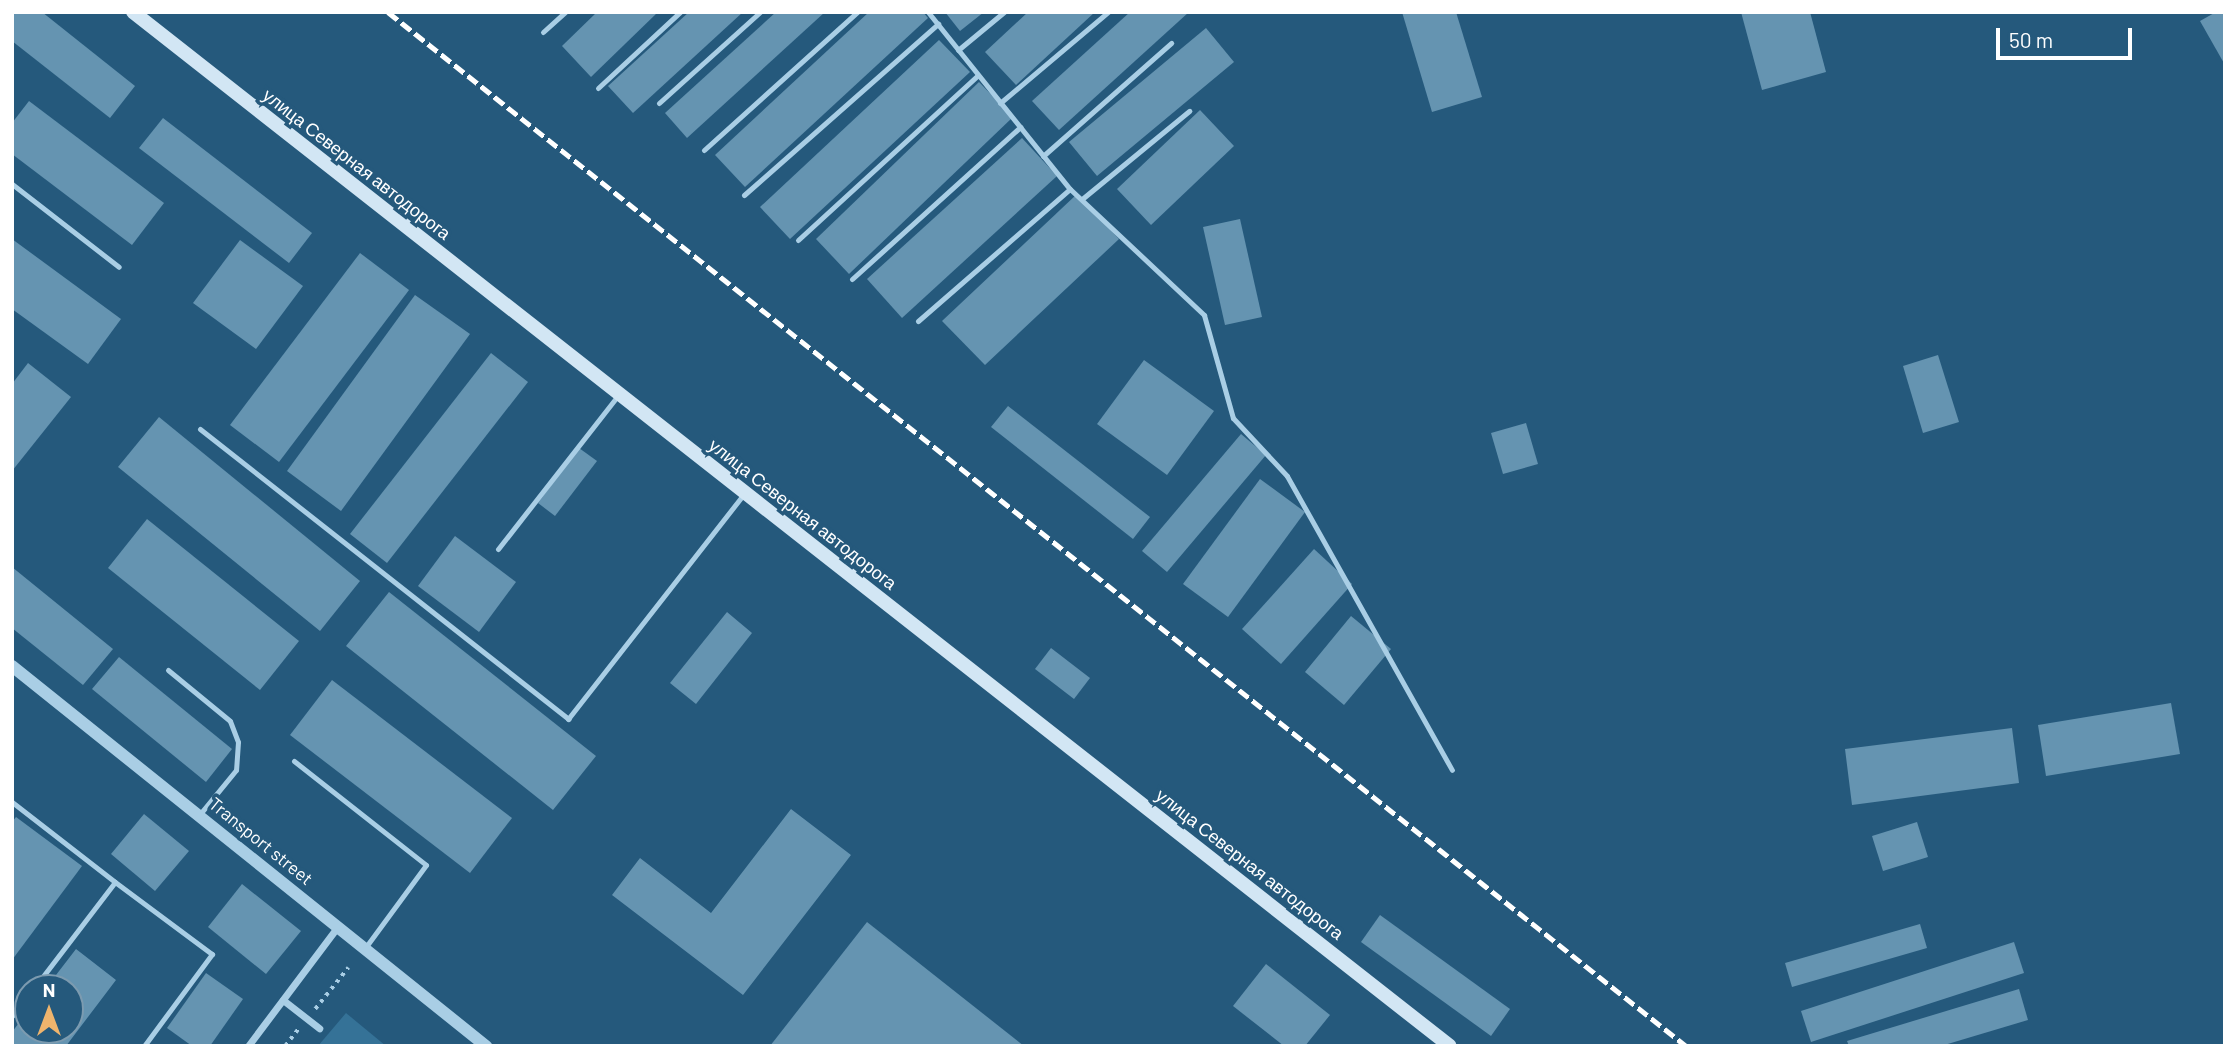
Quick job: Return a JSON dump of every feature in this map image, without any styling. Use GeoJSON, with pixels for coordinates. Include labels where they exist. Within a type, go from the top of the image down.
{"type":"FeatureCollection","features":[{"type":"Feature","properties":{"kind":"main road","name":"улица Северная автодорога"},"geometry":{"type":"LineString","coordinates":[[133,12],[1450,1046]]}},
{"type":"Feature","properties":{"kind":"street","name":"Transport street"},"geometry":{"type":"LineString","coordinates":[[12,666],[200,814],[486,1046]]}},
{"type":"Feature","properties":{"kind":"street"},"geometry":{"type":"LineString","coordinates":[[248,1046],[338,926]]}},
{"type":"Feature","properties":{"kind":"street"},"geometry":{"type":"LineString","coordinates":[[283,1000],[319,1028]]}},
{"type":"Feature","properties":{"kind":"lane"},"geometry":{"type":"LineString","coordinates":[[543,32],[565,12]]}},
{"type":"Feature","properties":{"kind":"lane"},"geometry":{"type":"LineString","coordinates":[[598,88],[680,12]]}},
{"type":"Feature","properties":{"kind":"lane"},"geometry":{"type":"LineString","coordinates":[[659,103],[760,12]]}},
{"type":"Feature","properties":{"kind":"lane"},"geometry":{"type":"LineString","coordinates":[[704,150],[857,12]]}},
{"type":"Feature","properties":{"kind":"lane"},"geometry":{"type":"LineString","coordinates":[[928,12],[1070,189],[1204,315],[1233,418],[1287,476],[1451,770]]}},
{"type":"Feature","properties":{"kind":"lane"},"geometry":{"type":"LineString","coordinates":[[958,50],[1004,12]]}},
{"type":"Feature","properties":{"kind":"lane"},"geometry":{"type":"LineString","coordinates":[[1000,103],[1108,12]]}},
{"type":"Feature","properties":{"kind":"lane"},"geometry":{"type":"LineString","coordinates":[[744,195],[938,24]]}},
{"type":"Feature","properties":{"kind":"lane"},"geometry":{"type":"LineString","coordinates":[[1043,156],[1171,43]]}},
{"type":"Feature","properties":{"kind":"lane"},"geometry":{"type":"LineString","coordinates":[[798,240],[977,76]]}},
{"type":"Feature","properties":{"kind":"lane"},"geometry":{"type":"LineString","coordinates":[[1082,199],[1189,111]]}},
{"type":"Feature","properties":{"kind":"lane"},"geometry":{"type":"LineString","coordinates":[[852,279],[1020,127]]}},
{"type":"Feature","properties":{"kind":"lane"},"geometry":{"type":"LineString","coordinates":[[12,184],[119,267]]}},
{"type":"Feature","properties":{"kind":"lane"},"geometry":{"type":"LineString","coordinates":[[918,321],[1070,189]]}},
{"type":"Feature","properties":{"kind":"lane"},"geometry":{"type":"LineString","coordinates":[[498,549],[619,394]]}},
{"type":"Feature","properties":{"kind":"lane"},"geometry":{"type":"LineString","coordinates":[[201,429],[568,719],[745,493]]}},
{"type":"Feature","properties":{"kind":"lane"},"geometry":{"type":"LineString","coordinates":[[168,670],[230,721],[238,742],[236,770],[200,814]]}},
{"type":"Feature","properties":{"kind":"lane"},"geometry":{"type":"LineString","coordinates":[[294,761],[426,865],[365,948]]}},
{"type":"Feature","properties":{"kind":"lane"},"geometry":{"type":"LineString","coordinates":[[12,802],[212,954],[144,1046]]}},
{"type":"Feature","properties":{"kind":"lane"},"geometry":{"type":"LineString","coordinates":[[45,974],[115,882]]}},
{"type":"Feature","properties":{"kind":"path"},"geometry":{"type":"LineString","coordinates":[[285,1046],[348,968]]}},
{"type":"Feature","properties":{"kind":"shaded area"},"geometry":{"type":"Polygon","coordinates":[[[346,1013],[386,1046],[318,1046],[346,1013]]]}},
{"type":"Feature","properties":{"kind":"building"},"geometry":{"type":"Polygon","coordinates":[[[12,12],[42,12],[135,86],[110,118],[12,41],[12,12]]]}},
{"type":"Feature","properties":{"kind":"building"},"geometry":{"type":"Polygon","coordinates":[[[597,12],[658,12],[591,77],[562,46],[597,12]]]}},
{"type":"Feature","properties":{"kind":"building"},"geometry":{"type":"Polygon","coordinates":[[[689,12],[743,12],[633,113],[608,86],[689,12]]]}},
{"type":"Feature","properties":{"kind":"building"},"geometry":{"type":"Polygon","coordinates":[[[776,12],[825,12],[687,138],[665,113],[776,12]]]}},
{"type":"Feature","properties":{"kind":"building"},"geometry":{"type":"Polygon","coordinates":[[[869,12],[923,12],[928,18],[745,187],[715,155],[869,12]]]}},
{"type":"Feature","properties":{"kind":"building"},"geometry":{"type":"Polygon","coordinates":[[[945,12],[984,12],[960,31],[945,12]]]}},
{"type":"Feature","properties":{"kind":"building"},"geometry":{"type":"Polygon","coordinates":[[[1028,12],[1095,12],[1016,85],[985,52],[1028,12]]]}},
{"type":"Feature","properties":{"kind":"building"},"geometry":{"type":"Polygon","coordinates":[[[1130,12],[1189,12],[1059,130],[1032,101],[1130,12]]]}},
{"type":"Feature","properties":{"kind":"building"},"geometry":{"type":"Polygon","coordinates":[[[1402,12],[1456,12],[1482,97],[1432,112],[1402,12]]]}},
{"type":"Feature","properties":{"kind":"building"},"geometry":{"type":"Polygon","coordinates":[[[1741,12],[1810,12],[1826,72],[1762,90],[1741,12]]]}},
{"type":"Feature","properties":{"kind":"building"},"geometry":{"type":"Polygon","coordinates":[[[2216,12],[2225,12],[2225,65],[2200,21],[2216,12]]]}},
{"type":"Feature","properties":{"kind":"building"},"geometry":{"type":"Polygon","coordinates":[[[1206,28],[1234,62],[1097,176],[1069,142],[1206,28]]]}},
{"type":"Feature","properties":{"kind":"building"},"geometry":{"type":"Polygon","coordinates":[[[939,40],[970,72],[790,239],[760,207],[939,40]]]}},
{"type":"Feature","properties":{"kind":"building"},"geometry":{"type":"Polygon","coordinates":[[[979,82],[1013,117],[849,274],[816,239],[979,82]]]}},
{"type":"Feature","properties":{"kind":"building"},"geometry":{"type":"Polygon","coordinates":[[[29,101],[164,203],[132,245],[12,154],[12,123],[29,101]]]}},
{"type":"Feature","properties":{"kind":"building"},"geometry":{"type":"Polygon","coordinates":[[[1200,110],[1234,146],[1151,225],[1117,189],[1200,110]]]}},
{"type":"Feature","properties":{"kind":"building"},"geometry":{"type":"Polygon","coordinates":[[[163,118],[312,233],[289,263],[139,148],[163,118]]]}},
{"type":"Feature","properties":{"kind":"building"},"geometry":{"type":"Polygon","coordinates":[[[1022,138],[1057,176],[902,318],[867,279],[1022,138]]]}},
{"type":"Feature","properties":{"kind":"building"},"geometry":{"type":"Polygon","coordinates":[[[1077,194],[1119,239],[985,365],[942,321],[1077,194]]]}},
{"type":"Feature","properties":{"kind":"building"},"geometry":{"type":"Polygon","coordinates":[[[1240,219],[1262,317],[1225,325],[1203,227],[1240,219]]]}},
{"type":"Feature","properties":{"kind":"building"},"geometry":{"type":"Polygon","coordinates":[[[12,239],[121,319],[88,364],[12,309],[12,239]]]}},
{"type":"Feature","properties":{"kind":"building"},"geometry":{"type":"Polygon","coordinates":[[[240,240],[303,286],[256,349],[193,303],[240,240]]]}},
{"type":"Feature","properties":{"kind":"building"},"geometry":{"type":"Polygon","coordinates":[[[360,253],[409,290],[279,462],[230,425],[360,253]]]}},
{"type":"Feature","properties":{"kind":"building"},"geometry":{"type":"Polygon","coordinates":[[[415,295],[470,334],[341,511],[287,471],[415,295]]]}},
{"type":"Feature","properties":{"kind":"building"},"geometry":{"type":"Polygon","coordinates":[[[491,353],[528,382],[387,563],[350,534],[491,353]]]}},
{"type":"Feature","properties":{"kind":"building"},"geometry":{"type":"Polygon","coordinates":[[[1938,355],[1959,422],[1923,433],[1903,366],[1938,355]]]}},
{"type":"Feature","properties":{"kind":"building"},"geometry":{"type":"Polygon","coordinates":[[[1144,360],[1214,411],[1167,475],[1097,424],[1144,360]]]}},
{"type":"Feature","properties":{"kind":"building"},"geometry":{"type":"Polygon","coordinates":[[[28,363],[71,397],[12,471],[12,384],[28,363]]]}},
{"type":"Feature","properties":{"kind":"building"},"geometry":{"type":"Polygon","coordinates":[[[1008,406],[1150,517],[1133,539],[991,427],[1008,406]]]}},
{"type":"Feature","properties":{"kind":"building"},"geometry":{"type":"Polygon","coordinates":[[[159,417],[360,581],[320,631],[118,467],[159,417]]]}},
{"type":"Feature","properties":{"kind":"building"},"geometry":{"type":"Polygon","coordinates":[[[1526,423],[1538,464],[1503,474],[1491,433],[1526,423]]]}},
{"type":"Feature","properties":{"kind":"building"},"geometry":{"type":"Polygon","coordinates":[[[1241,434],[1266,455],[1167,572],[1142,551],[1241,434]]]}},
{"type":"Feature","properties":{"kind":"building"},"geometry":{"type":"Polygon","coordinates":[[[579,448],[597,461],[555,516],[538,503],[579,448]]]}},
{"type":"Feature","properties":{"kind":"building"},"geometry":{"type":"Polygon","coordinates":[[[1260,479],[1305,512],[1228,617],[1183,584],[1260,479]]]}},
{"type":"Feature","properties":{"kind":"building"},"geometry":{"type":"Polygon","coordinates":[[[147,519],[299,641],[260,690],[108,568],[147,519]]]}},
{"type":"Feature","properties":{"kind":"building"},"geometry":{"type":"Polygon","coordinates":[[[455,536],[516,582],[479,632],[418,586],[455,536]]]}},
{"type":"Feature","properties":{"kind":"building"},"geometry":{"type":"Polygon","coordinates":[[[1314,549],[1352,584],[1281,664],[1242,629],[1314,549]]]}},
{"type":"Feature","properties":{"kind":"building"},"geometry":{"type":"Polygon","coordinates":[[[12,567],[113,649],[83,685],[12,628],[12,567]]]}},
{"type":"Feature","properties":{"kind":"building"},"geometry":{"type":"Polygon","coordinates":[[[389,592],[596,756],[553,810],[346,646],[389,592]]]}},
{"type":"Feature","properties":{"kind":"building"},"geometry":{"type":"Polygon","coordinates":[[[727,612],[752,633],[696,704],[670,683],[727,612]]]}},
{"type":"Feature","properties":{"kind":"building"},"geometry":{"type":"Polygon","coordinates":[[[1351,616],[1391,649],[1344,705],[1305,672],[1351,616]]]}},
{"type":"Feature","properties":{"kind":"building"},"geometry":{"type":"Polygon","coordinates":[[[1051,648],[1090,678],[1074,699],[1035,669],[1051,648]]]}},
{"type":"Feature","properties":{"kind":"building"},"geometry":{"type":"Polygon","coordinates":[[[119,657],[232,749],[206,782],[92,689],[119,657]]]}},
{"type":"Feature","properties":{"kind":"building"},"geometry":{"type":"Polygon","coordinates":[[[332,680],[512,818],[470,873],[290,735],[332,680]]]}},
{"type":"Feature","properties":{"kind":"building"},"geometry":{"type":"Polygon","coordinates":[[[2171,703],[2180,754],[2046,776],[2038,725],[2171,703]]]}},
{"type":"Feature","properties":{"kind":"building"},"geometry":{"type":"Polygon","coordinates":[[[2012,728],[2019,783],[1852,805],[1845,749],[2012,728]]]}},
{"type":"Feature","properties":{"kind":"building"},"geometry":{"type":"Polygon","coordinates":[[[791,809],[851,855],[743,995],[612,895],[640,858],[711,913],[791,809]]]}},
{"type":"Feature","properties":{"kind":"building"},"geometry":{"type":"Polygon","coordinates":[[[144,814],[189,851],[155,891],[111,854],[144,814]]]}},
{"type":"Feature","properties":{"kind":"building"},"geometry":{"type":"Polygon","coordinates":[[[16,817],[82,866],[12,960],[12,822],[16,817]]]}},
{"type":"Feature","properties":{"kind":"building"},"geometry":{"type":"Polygon","coordinates":[[[1917,822],[1928,857],[1883,871],[1872,836],[1917,822]]]}},
{"type":"Feature","properties":{"kind":"building"},"geometry":{"type":"Polygon","coordinates":[[[242,884],[301,931],[266,974],[208,927],[242,884]]]}},
{"type":"Feature","properties":{"kind":"building"},"geometry":{"type":"Polygon","coordinates":[[[1380,915],[1510,1009],[1491,1036],[1361,942],[1380,915]]]}},
{"type":"Feature","properties":{"kind":"building"},"geometry":{"type":"Polygon","coordinates":[[[867,922],[1024,1046],[770,1046],[867,922]]]}},
{"type":"Feature","properties":{"kind":"building"},"geometry":{"type":"Polygon","coordinates":[[[1920,924],[1927,948],[1792,987],[1785,963],[1920,924]]]}},
{"type":"Feature","properties":{"kind":"building"},"geometry":{"type":"Polygon","coordinates":[[[2014,942],[2024,973],[1811,1042],[1801,1011],[2014,942]]]}},
{"type":"Feature","properties":{"kind":"building"},"geometry":{"type":"Polygon","coordinates":[[[76,949],[116,980],[84,1022],[84,974],[57,974],[76,949]]]}},
{"type":"Feature","properties":{"kind":"building"},"geometry":{"type":"Polygon","coordinates":[[[1266,964],[1330,1015],[1305,1046],[1284,1046],[1233,1006],[1266,964]]]}},
{"type":"Feature","properties":{"kind":"building"},"geometry":{"type":"Polygon","coordinates":[[[206,973],[243,999],[210,1046],[192,1046],[167,1028],[206,973]]]}},
{"type":"Feature","properties":{"kind":"building"},"geometry":{"type":"Polygon","coordinates":[[[2019,989],[2028,1020],[1941,1046],[1849,1046],[1847,1041],[2019,989]]]}},
{"type":"Feature","properties":{"kind":"building"},"geometry":{"type":"Polygon","coordinates":[[[14,1029],[14,1044],[68,1044],[12,1046],[14,1029]]]}},
{"type":"Feature","properties":{"kind":"railway"},"geometry":{"type":"LineString","coordinates":[[388,12],[1686,1046]]}}]}
